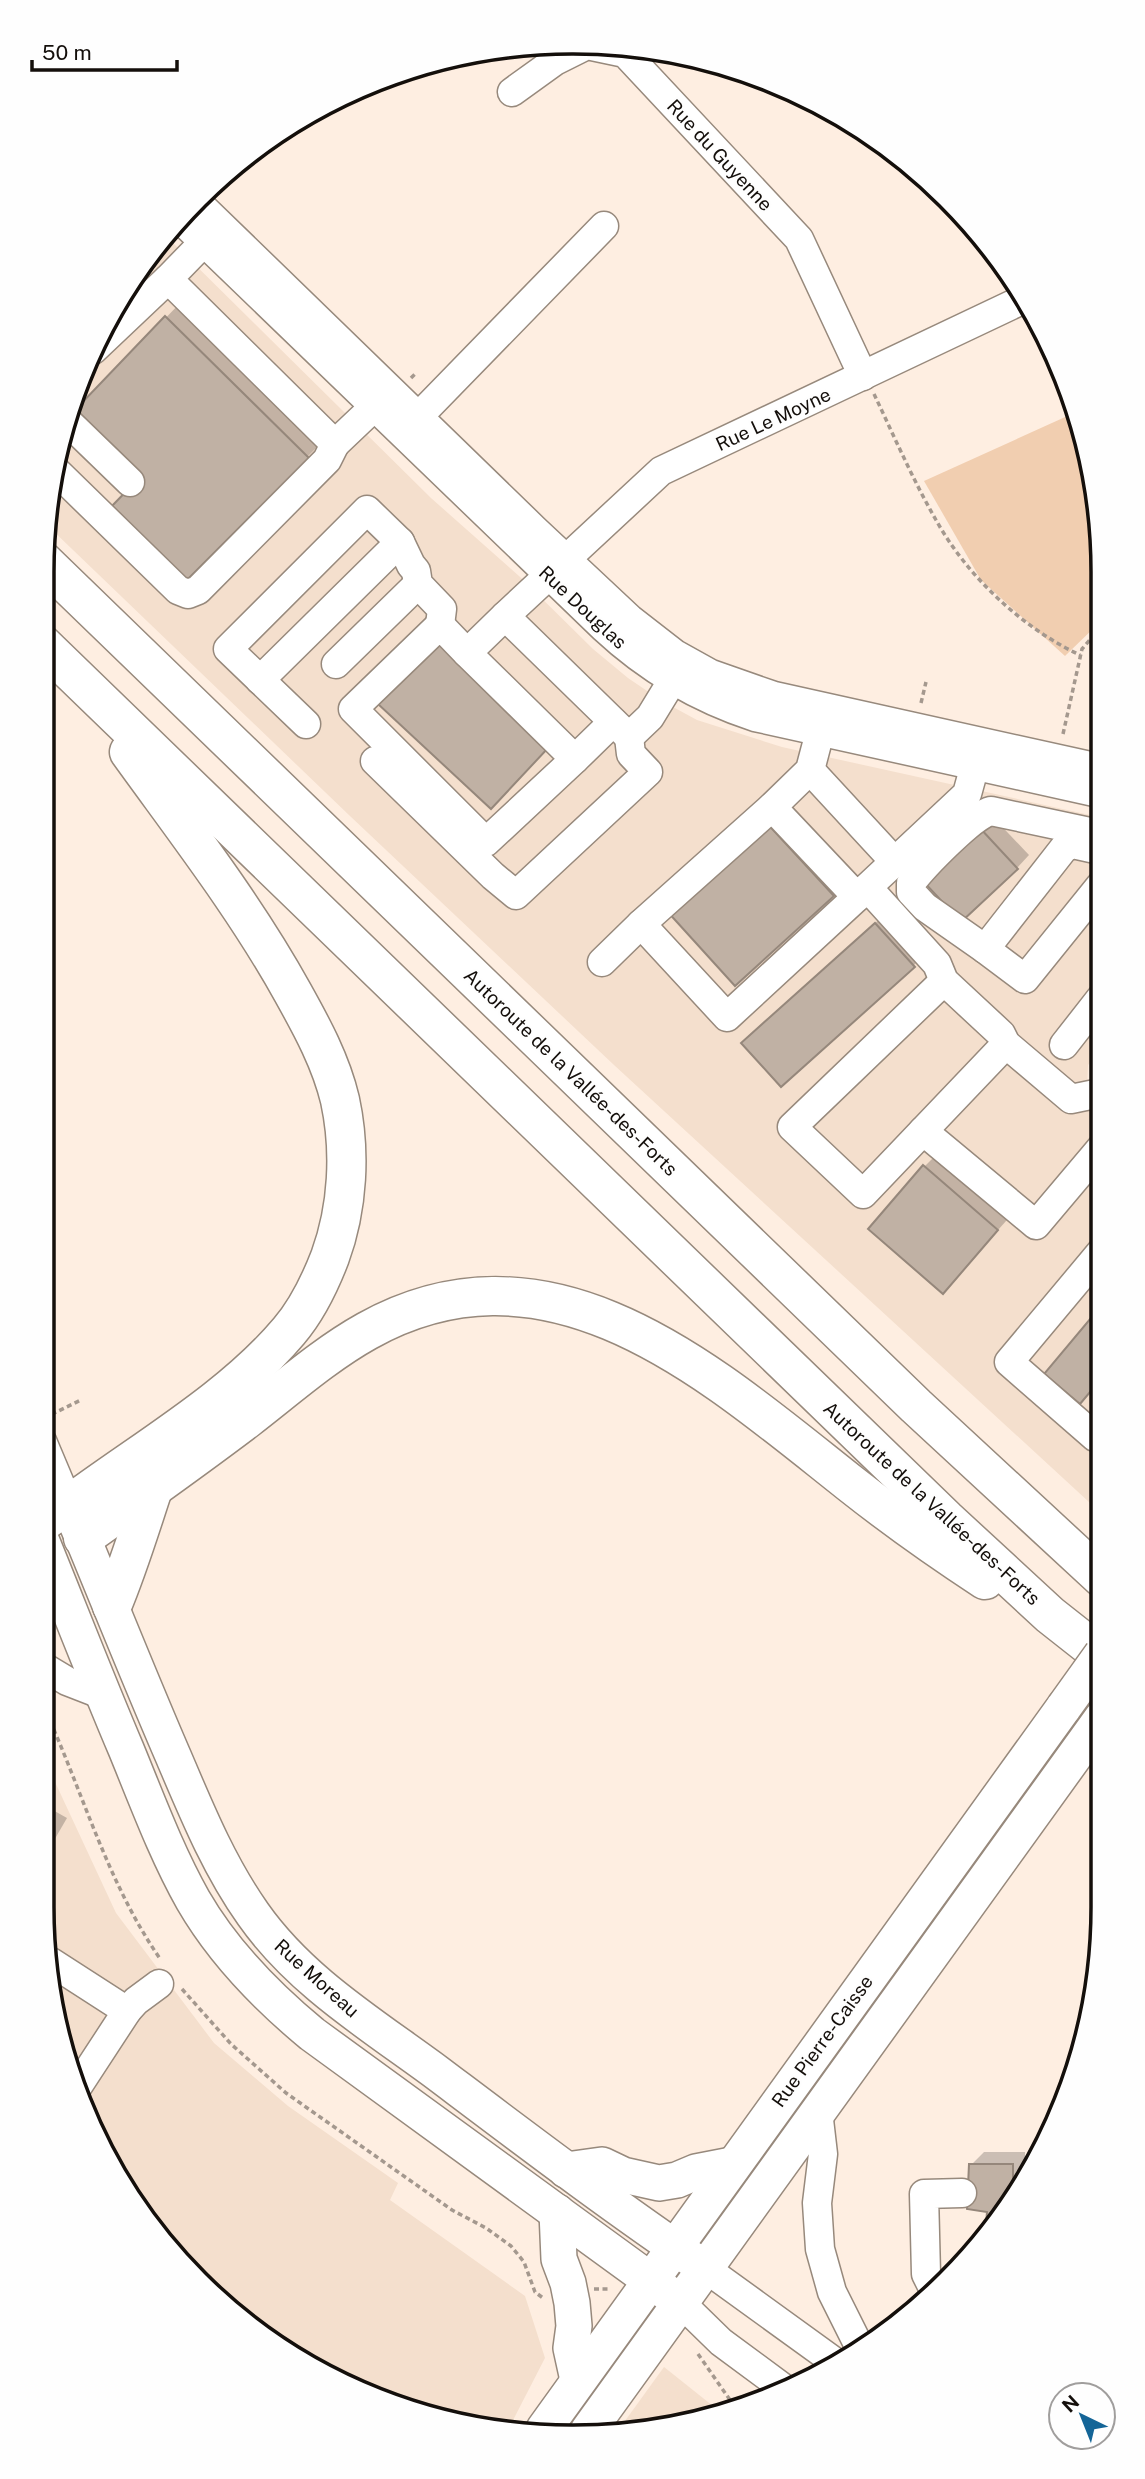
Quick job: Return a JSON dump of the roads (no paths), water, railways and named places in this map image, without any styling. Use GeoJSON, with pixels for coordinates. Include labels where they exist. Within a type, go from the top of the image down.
{"type":"FeatureCollection","features":[{"type":"Feature","properties":{"kind":"highway","name":"Autoroute de la Vallée-des-Forts"},"geometry":{"type":"LineString","coordinates":[[54,572],[916,1406],[1091,1568]]}},
{"type":"Feature","properties":{"kind":"highway","name":"Autoroute de la Vallée-des-Forts"},"geometry":{"type":"LineString","coordinates":[[54,656],[946,1519],[1050,1615],[1091,1647]]}},
{"type":"Feature","properties":{"kind":"highway"},"geometry":{"type":"LineString","coordinates":[[65,1523],[265,1357],[291,1330],[310,1300],[333,1248],[342,1212],[346,1157],[343,1118],[336,1087],[312,1027],[284,976],[218,874],[75,676]]}},
{"type":"Feature","properties":{"kind":"highway"},"geometry":{"type":"LineString","coordinates":[[65,1523],[153,1489],[330,1355],[369,1330],[426,1307],[463,1299],[505,1296],[551,1301],[579,1308],[625,1326],[691,1364],[752,1407],[913,1532],[1091,1649]]}},
{"type":"Feature","properties":{"kind":"highway"},"geometry":{"type":"LineString","coordinates":[[112,1606],[127,1570],[153,1489]]}},
{"type":"Feature","properties":{"kind":"highway"},"geometry":{"type":"LineString","coordinates":[[1017,1500],[1091,1560]]}},
{"type":"Feature","properties":{"kind":"main road","name":"Rue Moreau"},"geometry":{"type":"LineString","coordinates":[[65,1523],[112,1606],[143,1686],[212,1843],[236,1888],[264,1929],[288,1957],[332,1996],[705,2268]]}},
{"type":"Feature","properties":{"kind":"main road"},"geometry":{"type":"LineString","coordinates":[[54,1578],[181,1877],[207,1922],[246,1972],[312,2034],[680,2302]]}},
{"type":"Feature","properties":{"kind":"main road","name":"Rue Pierre-Caisse"},"geometry":{"type":"LineString","coordinates":[[547,2424],[1091,1671]]}},
{"type":"Feature","properties":{"kind":"main road","name":"Rue Pierre-Caisse"},"geometry":{"type":"LineString","coordinates":[[592,2424],[1091,1734]]}},
{"type":"Feature","properties":{"kind":"main road"},"geometry":{"type":"LineString","coordinates":[[566,2169],[602,2165],[623,2175],[659,2183],[732,2165]]}},
{"type":"Feature","properties":{"kind":"main road"},"geometry":{"type":"LineString","coordinates":[[556,2212],[559,2259],[572,2303],[574,2326],[571,2348],[578,2380]]}},
{"type":"Feature","properties":{"kind":"street","name":"Rue du Guyenne"},"geometry":{"type":"LineString","coordinates":[[512,92],[569,54]]}},
{"type":"Feature","properties":{"kind":"street","name":"Rue du Guyenne"},"geometry":{"type":"LineString","coordinates":[[629,58],[799,239],[868,383]]}},
{"type":"Feature","properties":{"kind":"street","name":"Rue Douglas"},"geometry":{"type":"LineString","coordinates":[[204,208],[418,417],[559,568],[622,645],[672,681],[701,697],[737,711],[820,732],[1091,791]]}},
{"type":"Feature","properties":{"kind":"street","name":"Rue Douglas"},"geometry":{"type":"LineString","coordinates":[[187,226],[374,407],[559,568],[660,644],[692,664],[733,682],[798,702],[1091,766]]}},
{"type":"Feature","properties":{"kind":"street"},"geometry":{"type":"LineString","coordinates":[[418,417],[604,226]]}},
{"type":"Feature","properties":{"kind":"street"},"geometry":{"type":"LineString","coordinates":[[116,328],[204,242]]}},
{"type":"Feature","properties":{"kind":"street"},"geometry":{"type":"LineString","coordinates":[[168,279],[335,444]]}},
{"type":"Feature","properties":{"kind":"street","name":"Rue Le Moyne"},"geometry":{"type":"LineString","coordinates":[[467,653],[661,471],[868,383],[1015,304]]}},
{"type":"Feature","properties":{"kind":"street"},"geometry":{"type":"LineString","coordinates":[[63,479],[178,590],[188,593],[198,590],[327,460],[335,444],[374,407]]}},
{"type":"Feature","properties":{"kind":"street"},"geometry":{"type":"LineString","coordinates":[[71,443],[125,487],[75,430]]}},
{"type":"Feature","properties":{"kind":"street"},"geometry":{"type":"LineString","coordinates":[[306,724],[228,649],[367,510],[400,542],[416,571],[418,584],[442,609],[440,625],[353,709],[486,842],[575,759],[621,730],[650,717],[672,681]]}},
{"type":"Feature","properties":{"kind":"street"},"geometry":{"type":"LineString","coordinates":[[260,680],[400,542]]}},
{"type":"Feature","properties":{"kind":"street"},"geometry":{"type":"LineString","coordinates":[[336,664],[418,584]]}},
{"type":"Feature","properties":{"kind":"street"},"geometry":{"type":"LineString","coordinates":[[375,761],[516,895],[648,772],[631,754],[621,730],[505,616]]}},
{"type":"Feature","properties":{"kind":"street"},"geometry":{"type":"LineString","coordinates":[[440,625],[575,759]]}},
{"type":"Feature","properties":{"kind":"street"},"geometry":{"type":"LineString","coordinates":[[602,962],[810,770],[820,732]]}},
{"type":"Feature","properties":{"kind":"street"},"geometry":{"type":"LineString","coordinates":[[641,924],[727,1017],[967,794],[975,765]]}},
{"type":"Feature","properties":{"kind":"street"},"geometry":{"type":"LineString","coordinates":[[810,770],[895,862]]}},
{"type":"Feature","properties":{"kind":"street"},"geometry":{"type":"LineString","coordinates":[[772,807],[937,964],[944,981],[1001,1034],[1006,1044],[1071,1099],[1091,1095]]}},
{"type":"Feature","properties":{"kind":"street"},"geometry":{"type":"LineString","coordinates":[[1091,832],[991,811],[979,816],[911,883],[911,892],[925,907],[1025,979],[1091,897]]}},
{"type":"Feature","properties":{"kind":"street"},"geometry":{"type":"LineString","coordinates":[[985,949],[1064,848],[1073,844],[1091,848]]}},
{"type":"Feature","properties":{"kind":"street"},"geometry":{"type":"LineString","coordinates":[[944,981],[792,1127],[863,1194],[1006,1044]]}},
{"type":"Feature","properties":{"kind":"street"},"geometry":{"type":"LineString","coordinates":[[1064,1045],[1091,1010]]}},
{"type":"Feature","properties":{"kind":"street"},"geometry":{"type":"LineString","coordinates":[[923,1131],[1036,1225],[1091,1160]]}},
{"type":"Feature","properties":{"kind":"street"},"geometry":{"type":"LineString","coordinates":[[1091,1264],[1009,1362],[1091,1434]]}},
{"type":"Feature","properties":{"kind":"street","name":"Rue Moreau"},"geometry":{"type":"LineString","coordinates":[[54,1484],[65,1523]]}},
{"type":"Feature","properties":{"kind":"street"},"geometry":{"type":"LineString","coordinates":[[54,1542],[65,1523]]}},
{"type":"Feature","properties":{"kind":"street"},"geometry":{"type":"LineString","coordinates":[[54,1673],[103,1695]]}},
{"type":"Feature","properties":{"kind":"street"},"geometry":{"type":"LineString","coordinates":[[58,1967],[127,2011]]}},
{"type":"Feature","properties":{"kind":"street"},"geometry":{"type":"LineString","coordinates":[[84,2077],[127,2011],[159,1984]]}},
{"type":"Feature","properties":{"kind":"street"},"geometry":{"type":"LineString","coordinates":[[818,2111],[823,2154],[817,2203],[820,2249],[832,2292],[856,2340]]}},
{"type":"Feature","properties":{"kind":"street"},"geometry":{"type":"LineString","coordinates":[[930,2282],[926,2274],[924,2194],[962,2193]]}},
{"type":"Feature","properties":{"kind":"street"},"geometry":{"type":"LineString","coordinates":[[705,2268],[828,2357]]}},
{"type":"Feature","properties":{"kind":"street"},"geometry":{"type":"LineString","coordinates":[[680,2302],[721,2342],[777,2382]]}}]}
